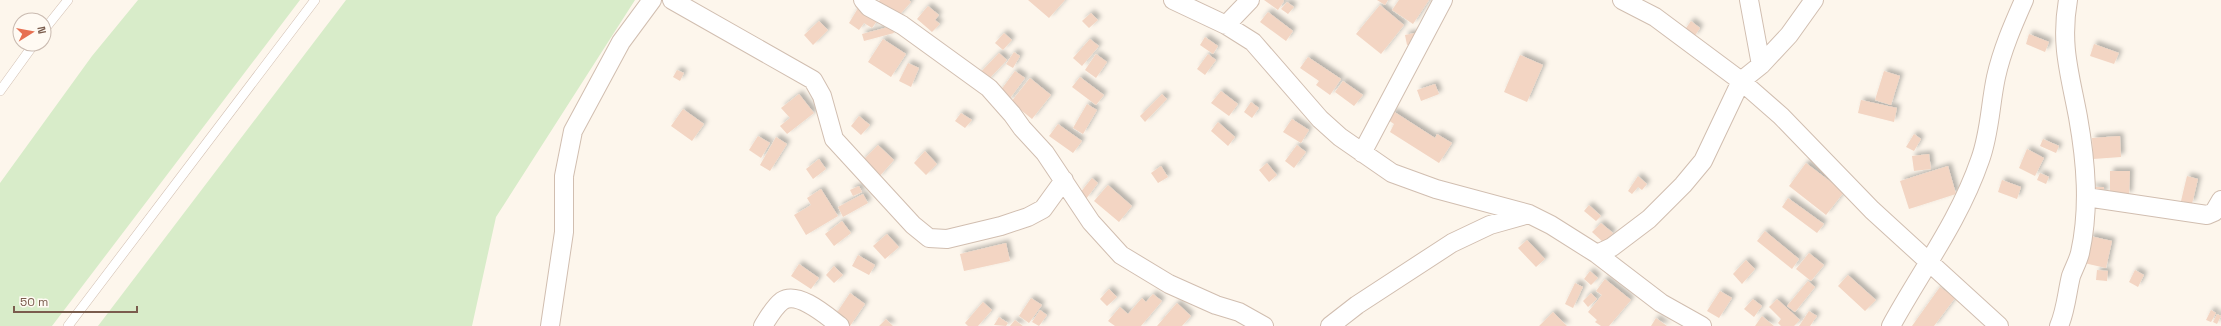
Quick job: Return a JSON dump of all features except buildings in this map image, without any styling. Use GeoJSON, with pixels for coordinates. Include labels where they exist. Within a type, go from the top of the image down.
{"type":"FeatureCollection","features":[{"type":"Feature","properties":{"kind":"street"},"geometry":{"type":"LineString","coordinates":[[550,326],[564,232],[564,176],[574,131],[621,42],[652,0]]}},
{"type":"Feature","properties":{"kind":"street"},"geometry":{"type":"LineString","coordinates":[[672,0],[813,80],[822,96],[834,139],[913,225],[929,238],[954,238],[1001,226],[1028,216],[1043,209],[1064,180]]}},
{"type":"Feature","properties":{"kind":"street"},"geometry":{"type":"LineString","coordinates":[[863,0],[869,7],[902,25],[989,88],[1045,153],[1091,222],[1121,255],[1169,284],[1216,305],[1239,312],[1264,326]]}},
{"type":"Feature","properties":{"kind":"street"},"geometry":{"type":"LineString","coordinates":[[1173,0],[1226,25],[1252,42],[1320,119],[1340,137],[1392,173],[1436,189],[1529,214],[1551,225],[1597,254],[1661,303],[1702,326]]}},
{"type":"Feature","properties":{"kind":"street"},"geometry":{"type":"LineString","coordinates":[[1226,25],[1250,0]]}},
{"type":"Feature","properties":{"kind":"street"},"geometry":{"type":"LineString","coordinates":[[1362,153],[1443,0]]}},
{"type":"Feature","properties":{"kind":"street"},"geometry":{"type":"LineString","coordinates":[[1622,0],[1655,16],[1741,82],[1781,116],[1866,204],[1998,326]]}},
{"type":"Feature","properties":{"kind":"street"},"geometry":{"type":"LineString","coordinates":[[1749,0],[1761,65]]}},
{"type":"Feature","properties":{"kind":"street"},"geometry":{"type":"LineString","coordinates":[[1597,254],[1618,243],[1649,220],[1683,185],[1703,161],[1741,82],[1761,65],[1789,35],[1814,0]]}},
{"type":"Feature","properties":{"kind":"street"},"geometry":{"type":"LineString","coordinates":[[1891,326],[1930,263],[1962,206],[1980,160],[1989,129],[1996,79],[2001,56],[2024,0]]}},
{"type":"Feature","properties":{"kind":"street"},"geometry":{"type":"LineString","coordinates":[[2059,326],[2072,275],[2080,254],[2086,211],[2084,157],[2078,116],[2066,60],[2064,19],[2068,0]]}},
{"type":"Feature","properties":{"kind":"street"},"geometry":{"type":"LineString","coordinates":[[2086,196],[2207,214],[2214,212],[2221,200]]}},
{"type":"Feature","properties":{"kind":"street"},"geometry":{"type":"LineString","coordinates":[[1330,326],[1357,305],[1452,243],[1490,225],[1529,214]]}},
{"type":"Feature","properties":{"kind":"street"},"geometry":{"type":"LineString","coordinates":[[763,326],[783,300],[792,298],[802,300],[840,326]]}},
{"type":"Feature","properties":{"kind":"lane"},"geometry":{"type":"LineString","coordinates":[[52,20],[68,0]]}},
{"type":"Feature","properties":{"kind":"lane"},"geometry":{"type":"LineString","coordinates":[[68,326],[315,0]]}},
{"type":"Feature","properties":{"kind":"lane"},"geometry":{"type":"LineString","coordinates":[[0,91],[28,52]]}},
{"type":"Feature","properties":{"kind":"green space"},"geometry":{"type":"Polygon","coordinates":[[[138,0],[300,0],[52,326],[0,326],[0,183],[92,56],[138,0]]]}},
{"type":"Feature","properties":{"kind":"green space"},"geometry":{"type":"Polygon","coordinates":[[[346,0],[635,0],[496,217],[472,326],[98,326],[346,0]]]}}]}
